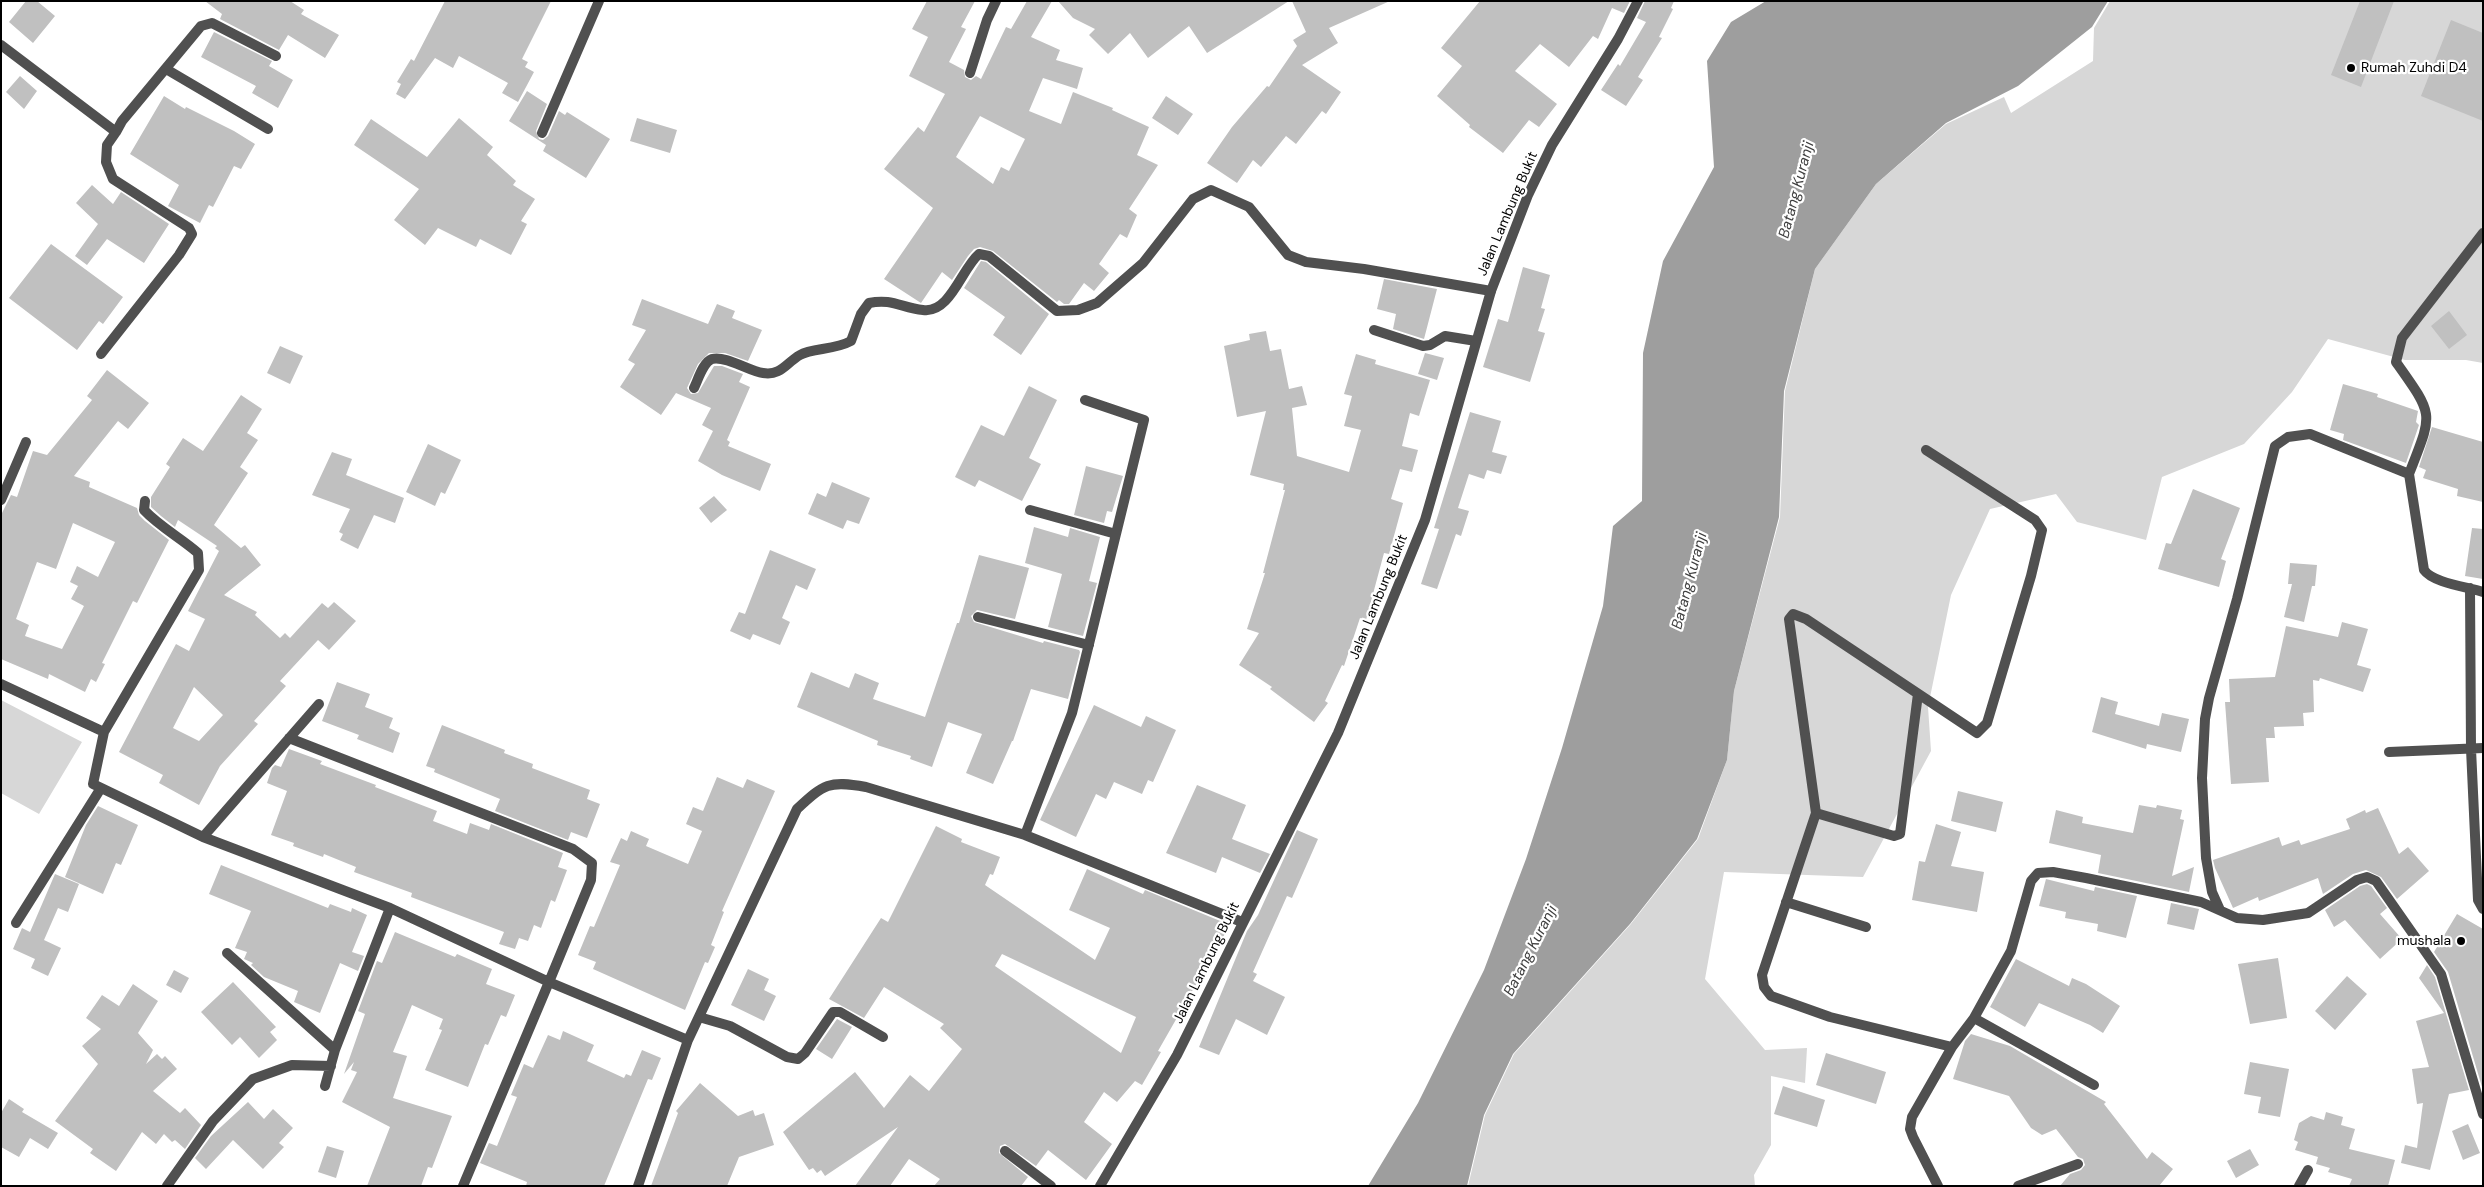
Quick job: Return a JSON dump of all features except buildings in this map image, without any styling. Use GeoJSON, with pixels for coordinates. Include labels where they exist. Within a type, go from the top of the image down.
{"type":"FeatureCollection","features":[{"type":"Feature","properties":{"kind":"street"},"geometry":{"type":"LineString","coordinates":[[542,133],[599,1]]}},
{"type":"Feature","properties":{"kind":"street"},"geometry":{"type":"LineString","coordinates":[[970,73],[987,20],[996,1]]}},
{"type":"Feature","properties":{"kind":"street","name":"Jalan Lambung Bukit"},"geometry":{"type":"LineString","coordinates":[[1100,1186],[1177,1055],[1338,733],[1425,520],[1476,341],[1492,291],[1528,196],[1552,145],[1618,39],[1638,1]]}},
{"type":"Feature","properties":{"kind":"street"},"geometry":{"type":"LineString","coordinates":[[101,354],[179,254],[192,234],[189,228],[113,179],[106,162],[107,146],[122,121],[201,26],[212,23],[276,56]]}},
{"type":"Feature","properties":{"kind":"street"},"geometry":{"type":"LineString","coordinates":[[1,45],[116,132]]}},
{"type":"Feature","properties":{"kind":"street"},"geometry":{"type":"LineString","coordinates":[[166,69],[268,129]]}},
{"type":"Feature","properties":{"kind":"street"},"geometry":{"type":"LineString","coordinates":[[694,388],[706,363],[711,359],[720,358],[765,374],[781,371],[800,354],[839,347],[851,341],[861,314],[869,303],[890,301],[925,311],[941,305],[957,287],[972,260],[979,254],[989,256],[1058,311],[1078,310],[1097,303],[1143,263],[1193,199],[1211,190],[1249,208],[1288,255],[1306,262],[1364,268],[1492,291]]}},
{"type":"Feature","properties":{"kind":"street"},"geometry":{"type":"LineString","coordinates":[[2483,233],[2402,338],[2396,362],[2423,400],[2428,414],[2427,428],[2409,474],[2424,570],[2430,576],[2483,592]]}},
{"type":"Feature","properties":{"kind":"street"},"geometry":{"type":"LineString","coordinates":[[1374,330],[1423,346],[1430,345],[1445,336],[1476,341]]}},
{"type":"Feature","properties":{"kind":"street"},"geometry":{"type":"LineString","coordinates":[[1025,835],[1072,713],[1144,420],[1085,400]]}},
{"type":"Feature","properties":{"kind":"street"},"geometry":{"type":"LineString","coordinates":[[2220,910],[2212,892],[2206,858],[2202,778],[2206,719],[2209,698],[2237,598],[2274,446],[2288,437],[2310,434],[2409,474]]}},
{"type":"Feature","properties":{"kind":"street"},"geometry":{"type":"LineString","coordinates":[[1,500],[26,442]]}},
{"type":"Feature","properties":{"kind":"street"},"geometry":{"type":"LineString","coordinates":[[1926,450],[2035,520],[2042,530],[2031,576],[1987,723],[1977,733],[1806,619],[1793,614],[1789,619],[1816,813],[1762,975],[1764,987],[1771,996],[1830,1017],[1952,1047]]}},
{"type":"Feature","properties":{"kind":"street"},"geometry":{"type":"LineString","coordinates":[[145,501],[144,510],[152,518],[180,536],[198,554],[199,570],[104,732],[93,784],[203,837],[390,908],[549,982],[688,1040]]}},
{"type":"Feature","properties":{"kind":"street"},"geometry":{"type":"LineString","coordinates":[[1030,510],[1116,534]]}},
{"type":"Feature","properties":{"kind":"street"},"geometry":{"type":"LineString","coordinates":[[2470,588],[2471,748],[2478,900],[2483,909]]}},
{"type":"Feature","properties":{"kind":"street"},"geometry":{"type":"LineString","coordinates":[[978,617],[1089,645]]}},
{"type":"Feature","properties":{"kind":"street"},"geometry":{"type":"LineString","coordinates":[[1,684],[104,732]]}},
{"type":"Feature","properties":{"kind":"street"},"geometry":{"type":"LineString","coordinates":[[1816,813],[1894,836],[1900,834],[1918,694]]}},
{"type":"Feature","properties":{"kind":"street"},"geometry":{"type":"LineString","coordinates":[[203,837],[320,704]]}},
{"type":"Feature","properties":{"kind":"street"},"geometry":{"type":"LineString","coordinates":[[289,738],[574,849],[592,863],[591,880],[463,1186]]}},
{"type":"Feature","properties":{"kind":"street"},"geometry":{"type":"LineString","coordinates":[[2389,752],[2483,748]]}},
{"type":"Feature","properties":{"kind":"street"},"geometry":{"type":"LineString","coordinates":[[638,1186],[688,1040],[797,809],[819,789],[839,782],[866,787],[1025,835],[1242,922]]}},
{"type":"Feature","properties":{"kind":"street"},"geometry":{"type":"LineString","coordinates":[[16,923],[101,788]]}},
{"type":"Feature","properties":{"kind":"street"},"geometry":{"type":"LineString","coordinates":[[1938,1186],[1913,1137],[1912,1117],[1952,1047],[1974,1018],[2011,951],[2031,881],[2038,873],[2053,872],[2201,902],[2237,918],[2263,920],[2308,913],[2324,904],[2362,876],[2376,881],[2441,974],[2483,1114]]}},
{"type":"Feature","properties":{"kind":"street"},"geometry":{"type":"LineString","coordinates":[[1786,902],[1866,927]]}},
{"type":"Feature","properties":{"kind":"street"},"geometry":{"type":"LineString","coordinates":[[325,1086],[336,1050],[390,908]]}},
{"type":"Feature","properties":{"kind":"street"},"geometry":{"type":"LineString","coordinates":[[227,953],[336,1050]]}},
{"type":"Feature","properties":{"kind":"street"},"geometry":{"type":"LineString","coordinates":[[699,1017],[730,1026],[787,1057],[798,1059],[805,1053],[833,1012],[840,1012],[883,1038]]}},
{"type":"Feature","properties":{"kind":"street"},"geometry":{"type":"LineString","coordinates":[[1974,1018],[2094,1085]]}},
{"type":"Feature","properties":{"kind":"street"},"geometry":{"type":"LineString","coordinates":[[166,1186],[213,1121],[253,1079],[292,1065],[331,1066]]}},
{"type":"Feature","properties":{"kind":"street"},"geometry":{"type":"LineString","coordinates":[[1005,1151],[1051,1186]]}},
{"type":"Feature","properties":{"kind":"street"},"geometry":{"type":"LineString","coordinates":[[2018,1186],[2078,1164]]}},
{"type":"Feature","properties":{"kind":"street"},"geometry":{"type":"LineString","coordinates":[[2299,1186],[2308,1170]]}},
{"type":"Feature","properties":{"kind":"shaded area"},"geometry":{"type":"Polygon","coordinates":[[[2110,1],[2483,1],[2483,363],[2466,360],[2405,360],[2328,339],[2292,392],[2244,444],[2162,477],[2146,540],[2077,522],[2056,494],[1990,509],[1951,595],[1928,707],[1931,751],[1863,877],[1724,872],[1705,979],[1765,1050],[1807,1048],[1805,1083],[1771,1076],[1771,1145],[1754,1175],[1755,1186],[1468,1186],[1485,1115],[1514,1054],[1630,925],[1698,839],[1727,760],[1734,691],[1780,517],[1785,391],[1815,269],[1876,184],[1946,124],[2004,97],[2011,113],[2093,61],[2094,28],[2110,1]]]}},
{"type":"Feature","properties":{"kind":"shaded area"},"geometry":{"type":"Polygon","coordinates":[[[1,700],[82,742],[39,814],[1,793],[1,700]]]}},
{"type":"Feature","properties":{"kind":"water","name":"Batang Kuranji"},"geometry":{"type":"Polygon","coordinates":[[[1766,1],[2108,1],[2092,27],[2018,86],[1946,123],[1876,184],[1815,269],[1784,391],[1779,517],[1734,691],[1727,760],[1697,839],[1630,924],[1513,1054],[1484,1115],[1467,1186],[1368,1186],[1418,1103],[1484,970],[1526,859],[1562,748],[1603,606],[1613,526],[1642,501],[1643,353],[1663,261],[1714,167],[1707,61],[1731,22],[1766,1]]]}},
{"type":"Feature","properties":{"kind":"place","name":"Rumah Zuhdi D4"},"geometry":{"type":"Point","coordinates":[2351,68]}},
{"type":"Feature","properties":{"kind":"place","name":"mushala"},"geometry":{"type":"Point","coordinates":[2461,941]}}]}
